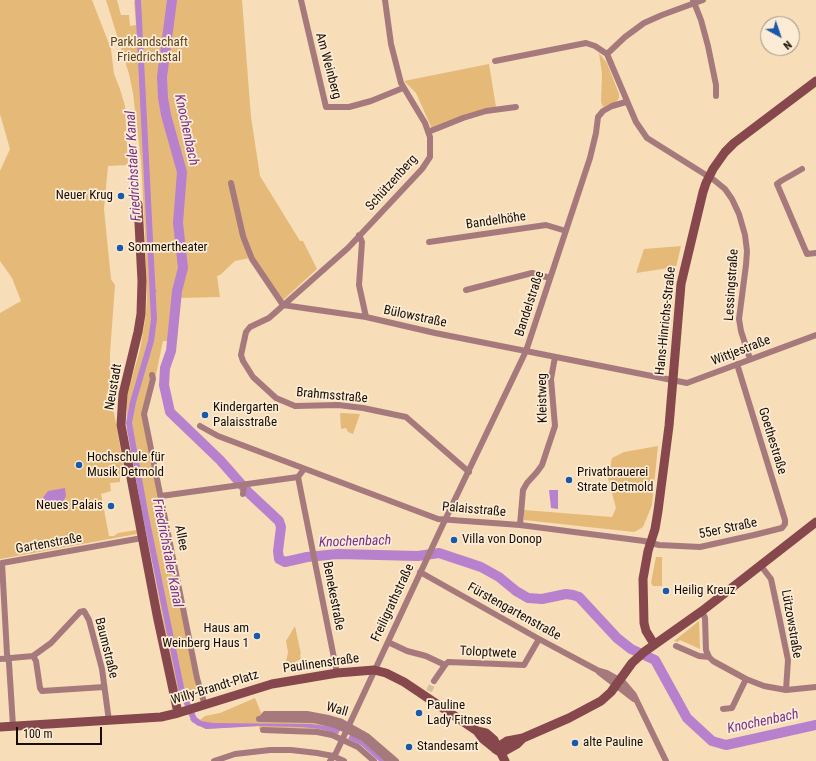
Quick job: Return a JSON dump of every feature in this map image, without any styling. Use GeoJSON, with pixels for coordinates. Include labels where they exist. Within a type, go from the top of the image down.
{"type":"FeatureCollection","features":[{"type":"Feature","properties":{"kind":"main road","name":"Hans-Hinrichs-Straße"},"geometry":{"type":"LineString","coordinates":[[654,644],[645,627],[643,613],[643,579],[650,543],[656,529],[669,426],[681,284],[701,200],[708,176],[734,142],[816,81]]}},
{"type":"Feature","properties":{"kind":"main road","name":"Neustadt"},"geometry":{"type":"LineString","coordinates":[[138,204],[142,281],[141,314],[123,394],[121,414],[124,440],[157,615],[186,711]]}},
{"type":"Feature","properties":{"kind":"main road"},"geometry":{"type":"LineString","coordinates":[[500,752],[510,740],[523,738],[569,718],[606,697],[640,654],[702,611],[816,522]]}},
{"type":"Feature","properties":{"kind":"main road","name":"Paulinenstraße"},"geometry":{"type":"LineString","coordinates":[[272,684],[337,673],[374,670],[386,673],[427,694],[477,731],[486,733],[492,738],[500,752]]}},
{"type":"Feature","properties":{"kind":"main road","name":"Willy-Brandt-Platz"},"geometry":{"type":"LineString","coordinates":[[0,727],[109,721],[165,716],[205,706],[272,684]]}},
{"type":"Feature","properties":{"kind":"street","name":"Am Weinberg"},"geometry":{"type":"LineString","coordinates":[[301,0],[326,107],[349,107],[403,88]]}},
{"type":"Feature","properties":{"kind":"street","name":"Schützenberg"},"geometry":{"type":"LineString","coordinates":[[283,305],[348,248],[426,164],[430,157],[430,137],[425,123],[403,88],[391,44],[385,0]]}},
{"type":"Feature","properties":{"kind":"street"},"geometry":{"type":"LineString","coordinates":[[495,61],[586,43],[595,46],[607,54],[625,37],[644,23],[693,2],[703,0]]}},
{"type":"Feature","properties":{"kind":"street"},"geometry":{"type":"LineString","coordinates":[[693,2],[701,20],[708,46],[716,85],[716,96]]}},
{"type":"Feature","properties":{"kind":"street","name":"Lessingstraße"},"geometry":{"type":"LineString","coordinates":[[607,54],[626,102],[636,122],[647,138],[720,184],[732,199],[739,214],[745,235],[747,251],[739,319],[741,331],[750,359]]}},
{"type":"Feature","properties":{"kind":"street","name":"Bandelstraße"},"geometry":{"type":"LineString","coordinates":[[445,520],[526,352],[590,158],[598,117],[607,108],[626,102]]}},
{"type":"Feature","properties":{"kind":"street"},"geometry":{"type":"LineString","coordinates":[[428,132],[463,118],[486,111],[516,107]]}},
{"type":"Feature","properties":{"kind":"street"},"geometry":{"type":"LineString","coordinates":[[802,169],[781,180],[777,184],[807,254],[816,253]]}},
{"type":"Feature","properties":{"kind":"street"},"geometry":{"type":"LineString","coordinates":[[231,183],[243,236],[252,259],[283,305]]}},
{"type":"Feature","properties":{"kind":"street","name":"Bandelhöhe"},"geometry":{"type":"LineString","coordinates":[[429,242],[546,225],[566,231]]}},
{"type":"Feature","properties":{"kind":"street"},"geometry":{"type":"LineString","coordinates":[[359,235],[362,242],[359,285],[366,317]]}},
{"type":"Feature","properties":{"kind":"street"},"geometry":{"type":"LineString","coordinates":[[466,290],[532,273],[550,278]]}},
{"type":"Feature","properties":{"kind":"street","name":"Bülowstraße"},"geometry":{"type":"LineString","coordinates":[[283,305],[366,317],[526,352],[673,381]]}},
{"type":"Feature","properties":{"kind":"street","name":"Brahmsstraße"},"geometry":{"type":"LineString","coordinates":[[283,305],[269,318],[250,327],[246,332],[240,355],[253,377],[276,398],[295,406],[338,405],[364,408],[406,417],[468,472]]}},
{"type":"Feature","properties":{"kind":"street","name":"Wittjestraße"},"geometry":{"type":"LineString","coordinates":[[673,381],[687,383],[816,335]]}},
{"type":"Feature","properties":{"kind":"street","name":"Kleistweg"},"geometry":{"type":"LineString","coordinates":[[520,526],[523,490],[542,464],[555,426],[551,379],[555,357]]}},
{"type":"Feature","properties":{"kind":"street","name":"Goethestraße"},"geometry":{"type":"LineString","coordinates":[[737,364],[785,524]]}},
{"type":"Feature","properties":{"kind":"street","name":"Allee"},"geometry":{"type":"LineString","coordinates":[[152,375],[153,379],[144,414],[205,706]]}},
{"type":"Feature","properties":{"kind":"street","name":"Palaisstraße"},"geometry":{"type":"LineString","coordinates":[[200,426],[218,436],[438,519],[582,532],[644,540],[650,543]]}},
{"type":"Feature","properties":{"kind":"street"},"geometry":{"type":"LineString","coordinates":[[161,496],[298,477],[304,469]]}},
{"type":"Feature","properties":{"kind":"street","name":"Benekestraße"},"geometry":{"type":"LineString","coordinates":[[298,477],[337,673]]}},
{"type":"Feature","properties":{"kind":"street"},"geometry":{"type":"LineString","coordinates":[[243,494],[244,485]]}},
{"type":"Feature","properties":{"kind":"street","name":"Freiligrathstraße"},"geometry":{"type":"LineString","coordinates":[[332,759],[445,520]]}},
{"type":"Feature","properties":{"kind":"street","name":"55er Straße"},"geometry":{"type":"LineString","coordinates":[[650,543],[700,547],[782,528],[785,524]]}},
{"type":"Feature","properties":{"kind":"street","name":"Gartenstraße"},"geometry":{"type":"LineString","coordinates":[[13,726],[2,563],[142,538]]}},
{"type":"Feature","properties":{"kind":"street","name":"Lützowstraße"},"geometry":{"type":"LineString","coordinates":[[761,566],[771,579],[779,614],[788,660],[786,690]]}},
{"type":"Feature","properties":{"kind":"street","name":"Fürstengartenstraße"},"geometry":{"type":"LineString","coordinates":[[420,572],[539,639],[597,670],[607,673],[618,683]]}},
{"type":"Feature","properties":{"kind":"street","name":"Baumstraße"},"geometry":{"type":"LineString","coordinates":[[0,659],[33,656],[51,643],[80,612],[84,611],[96,646],[109,721]]}},
{"type":"Feature","properties":{"kind":"street"},"geometry":{"type":"LineString","coordinates":[[702,611],[705,618],[706,650],[712,661],[746,679],[764,686],[786,690],[816,687]]}},
{"type":"Feature","properties":{"kind":"street","name":"Toloptwete"},"geometry":{"type":"LineString","coordinates":[[434,681],[445,665],[452,662],[524,666],[539,639]]}},
{"type":"Feature","properties":{"kind":"street","name":"Toloptwete"},"geometry":{"type":"LineString","coordinates":[[388,642],[407,651],[420,654],[445,665]]}},
{"type":"Feature","properties":{"kind":"street"},"geometry":{"type":"LineString","coordinates":[[676,646],[699,656],[709,657]]}},
{"type":"Feature","properties":{"kind":"street","name":"Baumstraße"},"geometry":{"type":"LineString","coordinates":[[33,656],[36,661],[40,688],[42,691],[104,687]]}},
{"type":"Feature","properties":{"kind":"street"},"geometry":{"type":"LineString","coordinates":[[723,709],[732,708],[746,679]]}},
{"type":"Feature","properties":{"kind":"street"},"geometry":{"type":"LineString","coordinates":[[618,683],[629,688],[637,701],[666,761]]}},
{"type":"Feature","properties":{"kind":"street","name":"Wall"},"geometry":{"type":"LineString","coordinates":[[259,719],[265,714],[307,714],[328,718],[345,732],[363,738],[389,761]]}},
{"type":"Feature","properties":{"kind":"street"},"geometry":{"type":"LineString","coordinates":[[263,730],[317,732],[332,735],[345,732],[358,747],[374,761]]}},
{"type":"Feature","properties":{"kind":"street","name":"Wall"},"geometry":{"type":"LineString","coordinates":[[345,732],[367,736],[396,761]]}},
{"type":"Feature","properties":{"kind":"street"},"geometry":{"type":"LineString","coordinates":[[214,761],[239,754],[270,750],[291,750],[344,761]]}},
{"type":"Feature","properties":{"kind":"green space"},"geometry":{"type":"Polygon","coordinates":[[[0,0],[92,0],[111,49],[114,74],[125,106],[128,165],[108,166],[104,209],[111,279],[115,285],[110,353],[110,386],[112,386],[112,390],[106,395],[114,413],[123,469],[126,476],[120,478],[120,482],[110,483],[111,491],[101,494],[109,536],[137,530],[137,534],[0,559],[0,313],[21,301],[12,278],[0,261],[0,171],[10,149],[0,114],[0,0]]]}},
{"type":"Feature","properties":{"kind":"green space","name":"Parklandschaft Friedrichstal"},"geometry":{"type":"Polygon","coordinates":[[[106,0],[117,0],[121,15],[129,15],[130,26],[136,25],[134,1],[137,0],[242,0],[251,117],[260,176],[300,241],[303,241],[317,269],[282,301],[250,258],[235,261],[217,276],[220,297],[179,298],[180,305],[175,342],[163,341],[155,379],[145,414],[197,689],[177,694],[127,430],[127,394],[140,350],[146,314],[147,297],[145,234],[141,161],[133,93],[129,74],[106,0]]]}},
{"type":"Feature","properties":{"kind":"green space"},"geometry":{"type":"Polygon","coordinates":[[[599,53],[607,63],[619,94],[619,98],[616,102],[603,107],[601,102],[602,74],[599,53]]]}},
{"type":"Feature","properties":{"kind":"green space"},"geometry":{"type":"Polygon","coordinates":[[[489,64],[496,107],[432,129],[416,93],[404,81],[489,64]]]}},
{"type":"Feature","properties":{"kind":"green space"},"geometry":{"type":"Polygon","coordinates":[[[681,246],[676,267],[636,273],[644,249],[681,246]]]}},
{"type":"Feature","properties":{"kind":"green space"},"geometry":{"type":"Polygon","coordinates":[[[340,413],[360,414],[353,434],[348,432],[346,428],[341,429],[340,413]]]}},
{"type":"Feature","properties":{"kind":"green space"},"geometry":{"type":"Polygon","coordinates":[[[658,446],[652,505],[643,527],[638,530],[634,532],[524,520],[524,510],[612,517],[616,508],[608,478],[612,458],[624,452],[658,446]]]}},
{"type":"Feature","properties":{"kind":"green space"},"geometry":{"type":"Polygon","coordinates":[[[656,557],[662,557],[662,586],[653,586],[651,583],[656,557]]]}},
{"type":"Feature","properties":{"kind":"green space"},"geometry":{"type":"Polygon","coordinates":[[[699,621],[700,649],[680,640],[678,642],[674,641],[699,621]]]}},
{"type":"Feature","properties":{"kind":"green space"},"geometry":{"type":"Polygon","coordinates":[[[295,626],[301,659],[285,667],[288,652],[286,641],[295,626]]]}},
{"type":"Feature","properties":{"kind":"green space"},"geometry":{"type":"Polygon","coordinates":[[[255,698],[262,715],[343,724],[337,736],[278,729],[259,729],[259,726],[206,729],[195,724],[205,716],[220,713],[255,698]]]}},
{"type":"Feature","properties":{"kind":"shaded area"},"geometry":{"type":"Polygon","coordinates":[[[65,488],[66,496],[60,505],[52,509],[46,508],[41,504],[41,500],[48,491],[65,488]]]}},
{"type":"Feature","properties":{"kind":"shaded area"},"geometry":{"type":"Polygon","coordinates":[[[549,490],[558,490],[558,509],[551,508],[549,490]]]}},
{"type":"Feature","properties":{"kind":"shaded area"},"geometry":{"type":"Polygon","coordinates":[[[197,718],[201,721],[213,723],[310,724],[341,728],[338,734],[320,729],[302,727],[259,726],[206,729],[192,722],[190,719],[197,718]]]}},
{"type":"Feature","properties":{"kind":"shaded area"},"geometry":{"type":"Polygon","coordinates":[[[351,733],[386,761],[379,761],[361,745],[348,739],[351,733]]]}},
{"type":"Feature","properties":{"kind":"waterway","name":"Friedrichstaler Kanal"},"geometry":{"type":"LineString","coordinates":[[138,0],[154,319],[151,341],[133,402],[129,423],[145,512],[182,692],[194,719],[199,723]]}},
{"type":"Feature","properties":{"kind":"waterway","name":"Knochenbach"},"geometry":{"type":"LineString","coordinates":[[172,0],[162,77],[163,98],[166,115],[182,172],[178,223],[183,268],[177,291],[171,351],[165,368],[164,385],[170,412],[220,460],[249,493],[279,521],[281,527],[278,551],[279,559],[285,562],[307,557],[338,554],[418,556],[439,553],[481,567],[499,577],[516,591],[528,598],[542,599],[566,594],[579,597],[617,638],[631,649],[655,660],[687,718],[712,741],[726,745],[816,725]]}},
{"type":"Feature","properties":{"kind":"tunnel"},"geometry":{"type":"LineString","coordinates":[[429,691],[434,681]]}},
{"type":"Feature","properties":{"kind":"place","name":"Neuer Krug"},"geometry":{"type":"Point","coordinates":[121,196]}},
{"type":"Feature","properties":{"kind":"place","name":"Sommertheater"},"geometry":{"type":"Point","coordinates":[120,248]}},
{"type":"Feature","properties":{"kind":"place","name":"Kindergarten Palaisstraße"},"geometry":{"type":"Point","coordinates":[205,415]}},
{"type":"Feature","properties":{"kind":"place","name":"Hochschule für Musik Detmold"},"geometry":{"type":"Point","coordinates":[79,465]}},
{"type":"Feature","properties":{"kind":"place","name":"Privatbrauerei Strate Detmold"},"geometry":{"type":"Point","coordinates":[569,480]}},
{"type":"Feature","properties":{"kind":"place","name":"Neues Palais"},"geometry":{"type":"Point","coordinates":[111,506]}},
{"type":"Feature","properties":{"kind":"place","name":"Villa von Donop"},"geometry":{"type":"Point","coordinates":[454,540]}},
{"type":"Feature","properties":{"kind":"place","name":"Heilig Kreuz"},"geometry":{"type":"Point","coordinates":[666,591]}},
{"type":"Feature","properties":{"kind":"place","name":"Haus am Weinberg Haus 1"},"geometry":{"type":"Point","coordinates":[257,636]}},
{"type":"Feature","properties":{"kind":"place","name":"Pauline Lady Fitness"},"geometry":{"type":"Point","coordinates":[419,713]}},
{"type":"Feature","properties":{"kind":"place","name":"alte Pauline"},"geometry":{"type":"Point","coordinates":[575,743]}},
{"type":"Feature","properties":{"kind":"place","name":"Standesamt"},"geometry":{"type":"Point","coordinates":[409,747]}}]}
